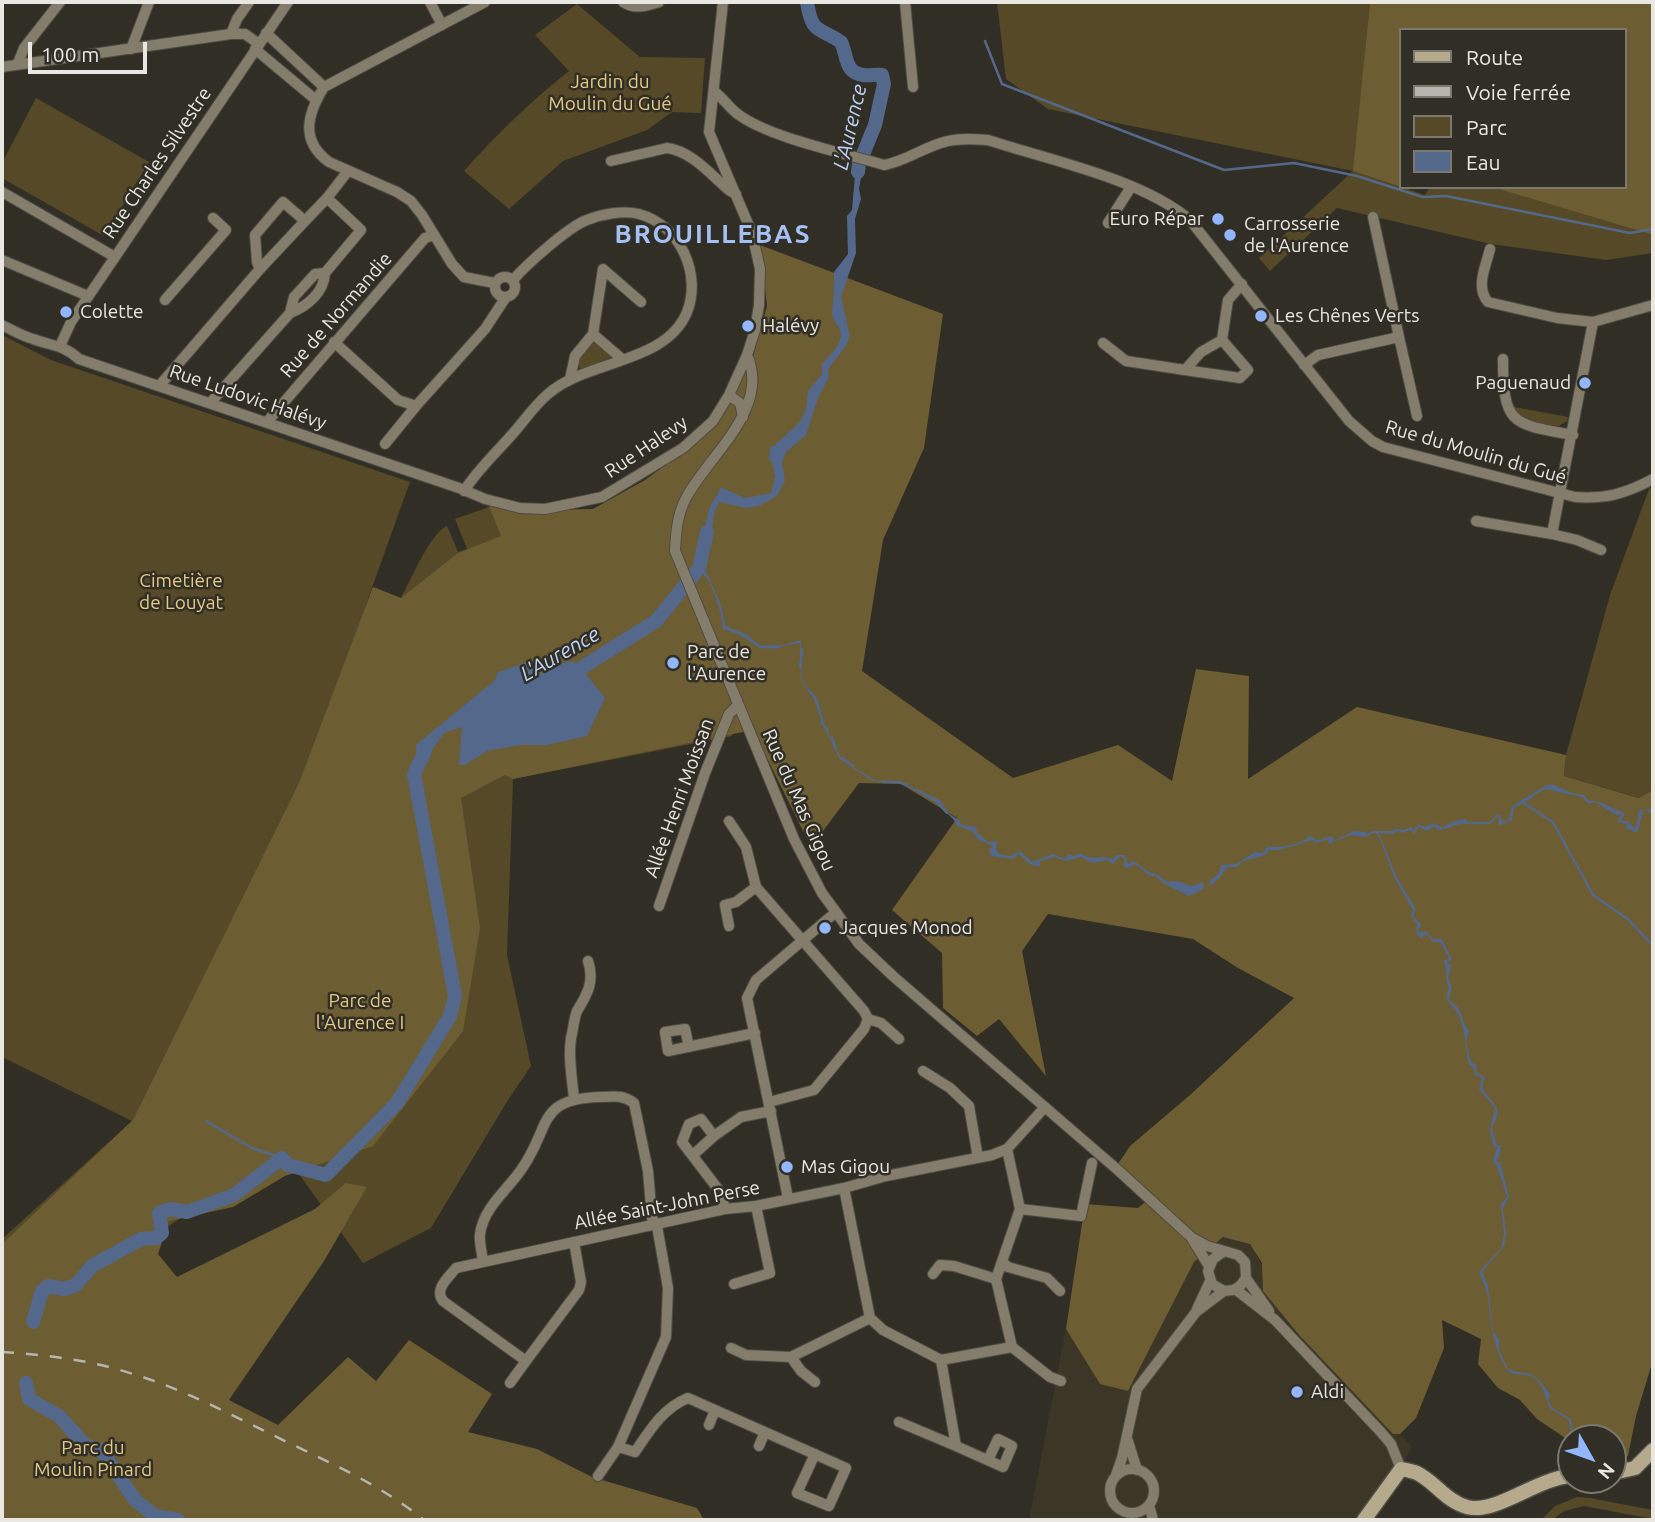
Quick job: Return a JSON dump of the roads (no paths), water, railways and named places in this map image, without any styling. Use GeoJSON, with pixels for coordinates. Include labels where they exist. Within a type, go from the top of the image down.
{"type":"FeatureCollection","features":[{"type":"Feature","properties":{"kind":"street"},"geometry":{"type":"LineString","coordinates":[[18,63],[24,48],[61,2]]}},
{"type":"Feature","properties":{"kind":"street"},"geometry":{"type":"LineString","coordinates":[[131,48],[149,2]]}},
{"type":"Feature","properties":{"kind":"street"},"geometry":{"type":"LineString","coordinates":[[231,34],[237,19],[249,2]]}},
{"type":"Feature","properties":{"kind":"street","name":"Rue Charles Silvestre"},"geometry":{"type":"LineString","coordinates":[[61,346],[65,332],[88,296],[288,2]]}},
{"type":"Feature","properties":{"kind":"street"},"geometry":{"type":"LineString","coordinates":[[430,2],[442,25]]}},
{"type":"Feature","properties":{"kind":"street"},"geometry":{"type":"LineString","coordinates":[[485,2],[324,87],[311,108],[308,129],[312,142],[322,157],[411,201],[452,264],[464,277],[494,283]]}},
{"type":"Feature","properties":{"kind":"street"},"geometry":{"type":"LineString","coordinates":[[623,2],[627,5],[659,2]]}},
{"type":"Feature","properties":{"kind":"street"},"geometry":{"type":"LineString","coordinates":[[723,2],[709,132],[752,233],[760,270],[759,305],[747,355]]}},
{"type":"Feature","properties":{"kind":"street"},"geometry":{"type":"LineString","coordinates":[[905,2],[913,87]]}},
{"type":"Feature","properties":{"kind":"street"},"geometry":{"type":"LineString","coordinates":[[267,33],[324,87]]}},
{"type":"Feature","properties":{"kind":"street"},"geometry":{"type":"LineString","coordinates":[[2,67],[245,34],[316,100]]}},
{"type":"Feature","properties":{"kind":"street","name":"Rue du Moulin du Gué"},"geometry":{"type":"LineString","coordinates":[[715,92],[737,114],[776,133],[884,165],[897,163],[946,141],[965,138],[988,140],[1131,187],[1172,205],[1190,220],[1355,428],[1382,447],[1575,497],[1600,499],[1626,492],[1653,480]]}},
{"type":"Feature","properties":{"kind":"street"},"geometry":{"type":"LineString","coordinates":[[611,160],[667,148],[675,149],[686,154],[737,194]]}},
{"type":"Feature","properties":{"kind":"street"},"geometry":{"type":"LineString","coordinates":[[160,386],[348,172]]}},
{"type":"Feature","properties":{"kind":"street"},"geometry":{"type":"LineString","coordinates":[[1108,223],[1131,187]]}},
{"type":"Feature","properties":{"kind":"street"},"geometry":{"type":"LineString","coordinates":[[2,192],[115,257]]}},
{"type":"Feature","properties":{"kind":"street"},"geometry":{"type":"LineString","coordinates":[[211,402],[290,313],[304,307],[324,284],[325,273],[361,230],[327,198]]}},
{"type":"Feature","properties":{"kind":"street"},"geometry":{"type":"LineString","coordinates":[[260,269],[255,235],[283,202],[305,221]]}},
{"type":"Feature","properties":{"kind":"street"},"geometry":{"type":"LineString","coordinates":[[464,491],[547,394],[570,379],[658,346],[674,332],[689,304],[691,273],[673,235],[656,222],[639,214],[620,212],[584,221],[527,264],[513,280]]}},
{"type":"Feature","properties":{"kind":"street"},"geometry":{"type":"LineString","coordinates":[[1373,217],[1418,416]]}},
{"type":"Feature","properties":{"kind":"street"},"geometry":{"type":"LineString","coordinates":[[165,300],[226,229],[213,218]]}},
{"type":"Feature","properties":{"kind":"street","name":"Rue de Normandie"},"geometry":{"type":"LineString","coordinates":[[267,422],[425,238],[434,235]]}},
{"type":"Feature","properties":{"kind":"street"},"geometry":{"type":"LineString","coordinates":[[1490,248],[1480,287],[1488,302],[1557,318],[1593,322],[1653,305]]}},
{"type":"Feature","properties":{"kind":"street"},"geometry":{"type":"LineString","coordinates":[[2,260],[88,296]]}},
{"type":"Feature","properties":{"kind":"street"},"geometry":{"type":"LineString","coordinates":[[570,379],[575,356],[593,334],[603,269],[641,302]]}},
{"type":"Feature","properties":{"kind":"street"},"geometry":{"type":"LineString","coordinates":[[385,444],[485,329],[506,297],[514,293],[513,280],[507,277],[499,278],[494,283]]}},
{"type":"Feature","properties":{"kind":"street"},"geometry":{"type":"LineString","coordinates":[[494,283],[497,294],[506,297]]}},
{"type":"Feature","properties":{"kind":"street"},"geometry":{"type":"LineString","coordinates":[[1222,341],[1228,300],[1242,284]]}},
{"type":"Feature","properties":{"kind":"street"},"geometry":{"type":"LineString","coordinates":[[1552,534],[1562,494],[1593,322]]}},
{"type":"Feature","properties":{"kind":"street","name":"Rue Ludovic Halévy"},"geometry":{"type":"LineString","coordinates":[[2,325],[28,338],[61,346],[79,359],[211,402],[485,499]]}},
{"type":"Feature","properties":{"kind":"street"},"geometry":{"type":"LineString","coordinates":[[593,334],[622,359]]}},
{"type":"Feature","properties":{"kind":"street"},"geometry":{"type":"LineString","coordinates":[[1304,365],[1318,355],[1399,337]]}},
{"type":"Feature","properties":{"kind":"street"},"geometry":{"type":"LineString","coordinates":[[1103,343],[1126,361],[1240,378],[1248,370],[1222,341]]}},
{"type":"Feature","properties":{"kind":"street"},"geometry":{"type":"LineString","coordinates":[[1185,370],[1201,352],[1222,341]]}},
{"type":"Feature","properties":{"kind":"street"},"geometry":{"type":"LineString","coordinates":[[334,342],[398,400],[416,406]]}},
{"type":"Feature","properties":{"kind":"street","name":"Rue Halevy"},"geometry":{"type":"LineString","coordinates":[[485,499],[520,508],[544,509],[602,497],[683,447],[713,421],[732,390],[747,355]]}},
{"type":"Feature","properties":{"kind":"street","name":"Rue du Mas Gigou"},"geometry":{"type":"LineString","coordinates":[[747,355],[753,369],[743,418],[686,498],[677,522],[675,551],[794,839],[822,893],[859,944],[1191,1237],[1209,1266]]}},
{"type":"Feature","properties":{"kind":"street"},"geometry":{"type":"LineString","coordinates":[[1503,359],[1503,390],[1514,419],[1525,426],[1573,435]]}},
{"type":"Feature","properties":{"kind":"street"},"geometry":{"type":"LineString","coordinates":[[732,390],[747,393],[749,398]]}},
{"type":"Feature","properties":{"kind":"street"},"geometry":{"type":"LineString","coordinates":[[732,390],[740,402],[743,418]]}},
{"type":"Feature","properties":{"kind":"street"},"geometry":{"type":"LineString","coordinates":[[1476,521],[1552,534],[1601,550]]}},
{"type":"Feature","properties":{"kind":"street","name":"Allée Henri Moissan"},"geometry":{"type":"LineString","coordinates":[[659,906],[705,773],[729,714],[738,705]]}},
{"type":"Feature","properties":{"kind":"street"},"geometry":{"type":"LineString","coordinates":[[729,821],[746,847],[756,887],[864,1011],[868,1019],[881,1024],[899,1039]]}},
{"type":"Feature","properties":{"kind":"street"},"geometry":{"type":"LineString","coordinates":[[729,926],[725,905],[736,902],[756,887]]}},
{"type":"Feature","properties":{"kind":"street"},"geometry":{"type":"LineString","coordinates":[[788,1198],[747,998],[756,980],[835,912]]}},
{"type":"Feature","properties":{"kind":"street"},"geometry":{"type":"LineString","coordinates":[[574,1098],[571,1040],[577,1011],[583,1006],[591,982],[592,972],[588,961]]}},
{"type":"Feature","properties":{"kind":"street"},"geometry":{"type":"LineString","coordinates":[[693,1155],[741,1117],[814,1090],[864,1029],[868,1019]]}},
{"type":"Feature","properties":{"kind":"street"},"geometry":{"type":"LineString","coordinates":[[689,1047],[755,1033]]}},
{"type":"Feature","properties":{"kind":"street"},"geometry":{"type":"LineString","coordinates":[[923,1071],[950,1088],[969,1106],[978,1158]]}},
{"type":"Feature","properties":{"kind":"street"},"geometry":{"type":"LineString","coordinates":[[483,1261],[480,1235],[490,1210],[499,1195],[522,1169],[547,1118],[559,1106],[574,1098],[626,1096],[634,1103],[648,1171],[652,1217],[657,1226],[668,1288],[666,1337],[618,1447],[598,1476]]}},
{"type":"Feature","properties":{"kind":"street"},"geometry":{"type":"LineString","coordinates":[[1045,1107],[1007,1149],[1020,1209],[996,1279],[1012,1347],[1050,1377],[1060,1381]]}},
{"type":"Feature","properties":{"kind":"street"},"geometry":{"type":"LineString","coordinates":[[714,1136],[701,1119],[690,1124],[682,1142],[721,1193],[725,1209]]}},
{"type":"Feature","properties":{"kind":"street","name":"Allée Saint-John Perse"},"geometry":{"type":"LineString","coordinates":[[526,1361],[439,1296],[439,1290],[456,1268],[725,1209],[756,1206],[844,1188],[1007,1149]]}},
{"type":"Feature","properties":{"kind":"street"},"geometry":{"type":"LineString","coordinates":[[1020,1209],[1081,1216],[1092,1163]]}},
{"type":"Feature","properties":{"kind":"street"},"geometry":{"type":"LineString","coordinates":[[844,1188],[870,1318],[883,1330],[941,1360],[1012,1347]]}},
{"type":"Feature","properties":{"kind":"street"},"geometry":{"type":"LineString","coordinates":[[734,1284],[770,1273],[756,1206]]}},
{"type":"Feature","properties":{"kind":"street","name":"Rue du Mas Gigou"},"geometry":{"type":"LineString","coordinates":[[1191,1237],[1223,1252]]}},
{"type":"Feature","properties":{"kind":"street"},"geometry":{"type":"LineString","coordinates":[[510,1383],[579,1290],[581,1282],[574,1242]]}},
{"type":"Feature","properties":{"kind":"street"},"geometry":{"type":"LineString","coordinates":[[1224,1291],[1210,1281],[1209,1266],[1213,1259],[1223,1252],[1233,1253],[1242,1258],[1246,1266],[1246,1278],[1275,1320],[1391,1444],[1401,1469]]}},
{"type":"Feature","properties":{"kind":"street"},"geometry":{"type":"LineString","coordinates":[[1003,1263],[1009,1268],[1047,1278],[1060,1290]]}},
{"type":"Feature","properties":{"kind":"street"},"geometry":{"type":"LineString","coordinates":[[933,1274],[940,1265],[954,1266],[996,1279]]}},
{"type":"Feature","properties":{"kind":"street"},"geometry":{"type":"LineString","coordinates":[[1196,1312],[1224,1291],[1235,1289],[1246,1278]]}},
{"type":"Feature","properties":{"kind":"street"},"geometry":{"type":"LineString","coordinates":[[1116,1475],[1123,1471],[1137,1470],[1150,1478],[1153,1485],[1152,1499],[1136,1517],[1122,1511],[1112,1502],[1110,1487],[1127,1437],[1137,1389],[1196,1312],[1210,1281]]}},
{"type":"Feature","properties":{"kind":"street"},"geometry":{"type":"LineString","coordinates":[[1235,1289],[1275,1320]]}},
{"type":"Feature","properties":{"kind":"street"},"geometry":{"type":"LineString","coordinates":[[731,1348],[746,1354],[791,1357],[870,1318]]}},
{"type":"Feature","properties":{"kind":"street"},"geometry":{"type":"LineString","coordinates":[[791,1357],[801,1371],[816,1382]]}},
{"type":"Feature","properties":{"kind":"street"},"geometry":{"type":"LineString","coordinates":[[941,1360],[956,1446]]}},
{"type":"Feature","properties":{"kind":"street"},"geometry":{"type":"LineString","coordinates":[[618,1447],[635,1452],[659,1419],[674,1404],[688,1398],[815,1454],[846,1468],[829,1506],[797,1493],[815,1454]]}},
{"type":"Feature","properties":{"kind":"street"},"geometry":{"type":"LineString","coordinates":[[709,1424],[715,1410]]}},
{"type":"Feature","properties":{"kind":"street"},"geometry":{"type":"LineString","coordinates":[[899,1422],[988,1460]]}},
{"type":"Feature","properties":{"kind":"street"},"geometry":{"type":"LineString","coordinates":[[759,1446],[765,1432]]}},
{"type":"Feature","properties":{"kind":"street"},"geometry":{"type":"LineString","coordinates":[[1127,1437],[1137,1470]]}},
{"type":"Feature","properties":{"kind":"street"},"geometry":{"type":"LineString","coordinates":[[1627,1470],[1635,1468],[1653,1450]]}},
{"type":"Feature","properties":{"kind":"street"},"geometry":{"type":"LineString","coordinates":[[1401,1469],[1417,1473],[1465,1507],[1478,1509],[1489,1507],[1537,1484],[1557,1479]]}},
{"type":"Feature","properties":{"kind":"street"},"geometry":{"type":"LineString","coordinates":[[1364,1520],[1401,1469]]}},
{"type":"Feature","properties":{"kind":"street"},"geometry":{"type":"LineString","coordinates":[[1149,1505],[1153,1520]]}},
{"type":"Feature","properties":{"kind":"water"},"geometry":{"type":"Polygon","coordinates":[[[807,2],[810,2],[817,24],[842,40],[853,68],[863,72],[880,71],[887,76],[882,113],[868,154],[864,153],[879,112],[883,78],[881,75],[863,75],[852,71],[841,42],[814,25],[807,2]]]}},
{"type":"Feature","properties":{"kind":"water"},"geometry":{"type":"Polygon","coordinates":[[[856,163],[863,165],[859,189],[861,199],[855,219],[856,253],[841,297],[850,336],[846,346],[828,369],[829,377],[818,398],[806,435],[786,452],[782,462],[785,481],[777,496],[759,506],[746,508],[719,502],[714,513],[704,568],[720,602],[726,627],[746,634],[761,646],[784,645],[801,640],[802,681],[817,698],[824,723],[844,761],[876,781],[898,781],[941,801],[948,813],[960,821],[961,825],[976,827],[977,832],[988,842],[997,841],[996,850],[1000,854],[1010,856],[1020,851],[1032,862],[1053,854],[1065,859],[1068,854],[1074,856],[1081,853],[1089,857],[1113,860],[1116,855],[1125,855],[1128,864],[1134,861],[1168,882],[1177,881],[1191,886],[1203,882],[1204,889],[1189,896],[1155,876],[1150,876],[1135,864],[1124,867],[1124,859],[1121,856],[1113,864],[1107,860],[1093,863],[1081,857],[1065,861],[1055,857],[1040,861],[1040,866],[1035,866],[1018,854],[1013,859],[991,856],[989,850],[993,846],[979,840],[972,831],[957,826],[947,812],[944,807],[901,783],[877,782],[871,780],[840,759],[822,723],[815,698],[801,681],[800,643],[774,648],[760,647],[748,637],[723,629],[719,607],[705,576],[701,572],[693,581],[691,579],[704,551],[707,517],[720,487],[745,498],[771,493],[775,476],[772,462],[769,460],[770,447],[800,422],[806,409],[808,391],[822,374],[822,364],[841,337],[832,313],[834,272],[848,254],[847,216],[852,210],[856,163]]]}},
{"type":"Feature","properties":{"kind":"water"},"geometry":{"type":"Polygon","coordinates":[[[530,661],[537,673],[544,673],[549,666],[573,661],[605,698],[587,736],[547,745],[521,745],[487,751],[465,765],[459,765],[462,727],[444,733],[418,770],[416,745],[495,680],[498,672],[530,661]]]}},
{"type":"Feature","properties":{"kind":"water"},"geometry":{"type":"Polygon","coordinates":[[[1547,785],[1554,785],[1625,813],[1621,821],[1628,821],[1634,828],[1639,810],[1651,809],[1653,811],[1653,816],[1648,810],[1643,811],[1638,831],[1633,833],[1633,830],[1626,829],[1627,824],[1618,822],[1621,814],[1616,815],[1595,802],[1589,804],[1582,797],[1546,789],[1514,807],[1512,820],[1501,825],[1498,824],[1497,817],[1490,824],[1461,824],[1438,830],[1435,826],[1427,831],[1419,827],[1414,834],[1410,830],[1393,834],[1379,833],[1396,876],[1416,909],[1413,916],[1421,924],[1418,933],[1426,931],[1433,939],[1442,939],[1452,960],[1447,962],[1451,966],[1448,977],[1452,988],[1449,999],[1459,1009],[1469,1030],[1466,1042],[1471,1062],[1476,1065],[1477,1073],[1485,1077],[1482,1088],[1497,1108],[1497,1118],[1492,1127],[1496,1144],[1501,1146],[1496,1161],[1500,1162],[1509,1197],[1503,1208],[1506,1234],[1504,1246],[1482,1272],[1488,1286],[1493,1331],[1499,1340],[1499,1350],[1508,1369],[1531,1374],[1537,1379],[1550,1394],[1548,1400],[1554,1409],[1571,1419],[1572,1424],[1551,1409],[1537,1380],[1509,1372],[1499,1353],[1493,1334],[1487,1293],[1479,1272],[1501,1248],[1504,1234],[1501,1204],[1507,1197],[1497,1166],[1493,1162],[1497,1147],[1493,1146],[1490,1129],[1495,1108],[1479,1089],[1482,1078],[1475,1075],[1473,1067],[1469,1065],[1461,1022],[1447,997],[1449,988],[1444,961],[1449,958],[1440,942],[1433,942],[1426,934],[1421,938],[1418,936],[1417,924],[1411,916],[1413,910],[1394,877],[1378,834],[1373,833],[1366,837],[1350,835],[1329,844],[1328,839],[1316,843],[1312,840],[1279,850],[1269,850],[1265,855],[1241,862],[1239,866],[1226,868],[1220,878],[1210,886],[1210,880],[1218,875],[1221,865],[1236,864],[1255,852],[1263,853],[1268,846],[1290,845],[1310,836],[1317,840],[1332,836],[1333,841],[1354,831],[1367,834],[1372,831],[1404,830],[1411,827],[1414,831],[1418,824],[1425,827],[1435,823],[1443,828],[1449,823],[1465,819],[1468,822],[1490,822],[1498,813],[1503,822],[1509,819],[1512,806],[1547,785]]]}},
{"type":"Feature","properties":{"kind":"waterway","name":"L'Aurence"},"geometry":{"type":"LineString","coordinates":[[807,2],[814,25],[841,42],[853,71],[863,75],[882,75],[884,84],[875,125],[858,172]]}},
{"type":"Feature","properties":{"kind":"waterway"},"geometry":{"type":"LineString","coordinates":[[985,41],[1002,84],[1224,170],[1294,163],[1357,176],[1422,197],[1446,196],[1630,233],[1653,229]]}},
{"type":"Feature","properties":{"kind":"waterway","name":"L'Aurence"},"geometry":{"type":"LineString","coordinates":[[567,677],[656,621],[699,568],[707,532]]}},
{"type":"Feature","properties":{"kind":"waterway"},"geometry":{"type":"LineString","coordinates":[[726,627],[760,647],[779,647]]}},
{"type":"Feature","properties":{"kind":"waterway"},"geometry":{"type":"LineString","coordinates":[[800,667],[802,649]]}},
{"type":"Feature","properties":{"kind":"waterway"},"geometry":{"type":"LineString","coordinates":[[809,691],[815,698],[820,713]]}},
{"type":"Feature","properties":{"kind":"waterway"},"geometry":{"type":"LineString","coordinates":[[822,719],[828,731]]}},
{"type":"Feature","properties":{"kind":"waterway"},"geometry":{"type":"LineString","coordinates":[[832,737],[836,750]]}},
{"type":"Feature","properties":{"kind":"waterway","name":"L'Aurence"},"geometry":{"type":"LineString","coordinates":[[33,1322],[42,1291],[48,1286],[64,1289],[76,1285],[92,1266],[141,1239],[156,1238],[162,1233],[159,1213],[170,1209],[187,1212],[234,1195],[282,1158],[288,1165],[326,1175],[397,1103],[450,1016],[455,996],[414,774],[425,751]]}},
{"type":"Feature","properties":{"kind":"waterway"},"geometry":{"type":"LineString","coordinates":[[842,758],[853,766]]}},
{"type":"Feature","properties":{"kind":"waterway"},"geometry":{"type":"LineString","coordinates":[[883,782],[907,785]]}},
{"type":"Feature","properties":{"kind":"waterway"},"geometry":{"type":"LineString","coordinates":[[937,802],[947,813]]}},
{"type":"Feature","properties":{"kind":"waterway"},"geometry":{"type":"LineString","coordinates":[[1522,802],[1553,822],[1593,895],[1629,920],[1653,946]]}},
{"type":"Feature","properties":{"kind":"waterway"},"geometry":{"type":"LineString","coordinates":[[206,1121],[252,1148],[282,1158]]}},
{"type":"Feature","properties":{"kind":"waterway","name":"L'Aurence"},"geometry":{"type":"LineString","coordinates":[[26,1383],[29,1399],[59,1416],[86,1446],[101,1450],[135,1500],[155,1516],[178,1520]]}},
{"type":"Feature","properties":{"kind":"railway"},"geometry":{"type":"LineString","coordinates":[[2,1352],[101,1365],[172,1388],[357,1476],[424,1520]]}},
{"type":"Feature","properties":{"kind":"place","name":"Euro Répar"},"geometry":{"type":"Point","coordinates":[1218,219]}},
{"type":"Feature","properties":{"kind":"place","name":"Carrosserie de l'Aurence"},"geometry":{"type":"Point","coordinates":[1230,235]}},
{"type":"Feature","properties":{"kind":"place","name":"Colette"},"geometry":{"type":"Point","coordinates":[66,312]}},
{"type":"Feature","properties":{"kind":"place","name":"Les Chênes Verts"},"geometry":{"type":"Point","coordinates":[1261,316]}},
{"type":"Feature","properties":{"kind":"place","name":"Halévy"},"geometry":{"type":"Point","coordinates":[748,326]}},
{"type":"Feature","properties":{"kind":"place","name":"Paguenaud"},"geometry":{"type":"Point","coordinates":[1585,383]}},
{"type":"Feature","properties":{"kind":"place","name":"Parc de l'Aurence"},"geometry":{"type":"Point","coordinates":[673,663]}},
{"type":"Feature","properties":{"kind":"place","name":"Jacques Monod"},"geometry":{"type":"Point","coordinates":[825,928]}},
{"type":"Feature","properties":{"kind":"place","name":"Mas Gigou"},"geometry":{"type":"Point","coordinates":[787,1167]}},
{"type":"Feature","properties":{"kind":"place","name":"Aldi"},"geometry":{"type":"Point","coordinates":[1297,1392]}},
{"type":"Feature","properties":{"kind":"district","name":"BROUILLEBAS"},"geometry":{"type":"Point","coordinates":[713,234]}},
{"type":"Feature","properties":{"kind":"park label","name":"Jardin du Moulin du Gué"},"geometry":{"type":"Point","coordinates":[610,93]}},
{"type":"Feature","properties":{"kind":"park label","name":"Cimetière de Louyat"},"geometry":{"type":"Point","coordinates":[181,592]}},
{"type":"Feature","properties":{"kind":"park label","name":"Parc de l'Aurence I"},"geometry":{"type":"Point","coordinates":[360,1012]}},
{"type":"Feature","properties":{"kind":"park label","name":"Parc du Moulin Pinard"},"geometry":{"type":"Point","coordinates":[93,1459]}}]}
